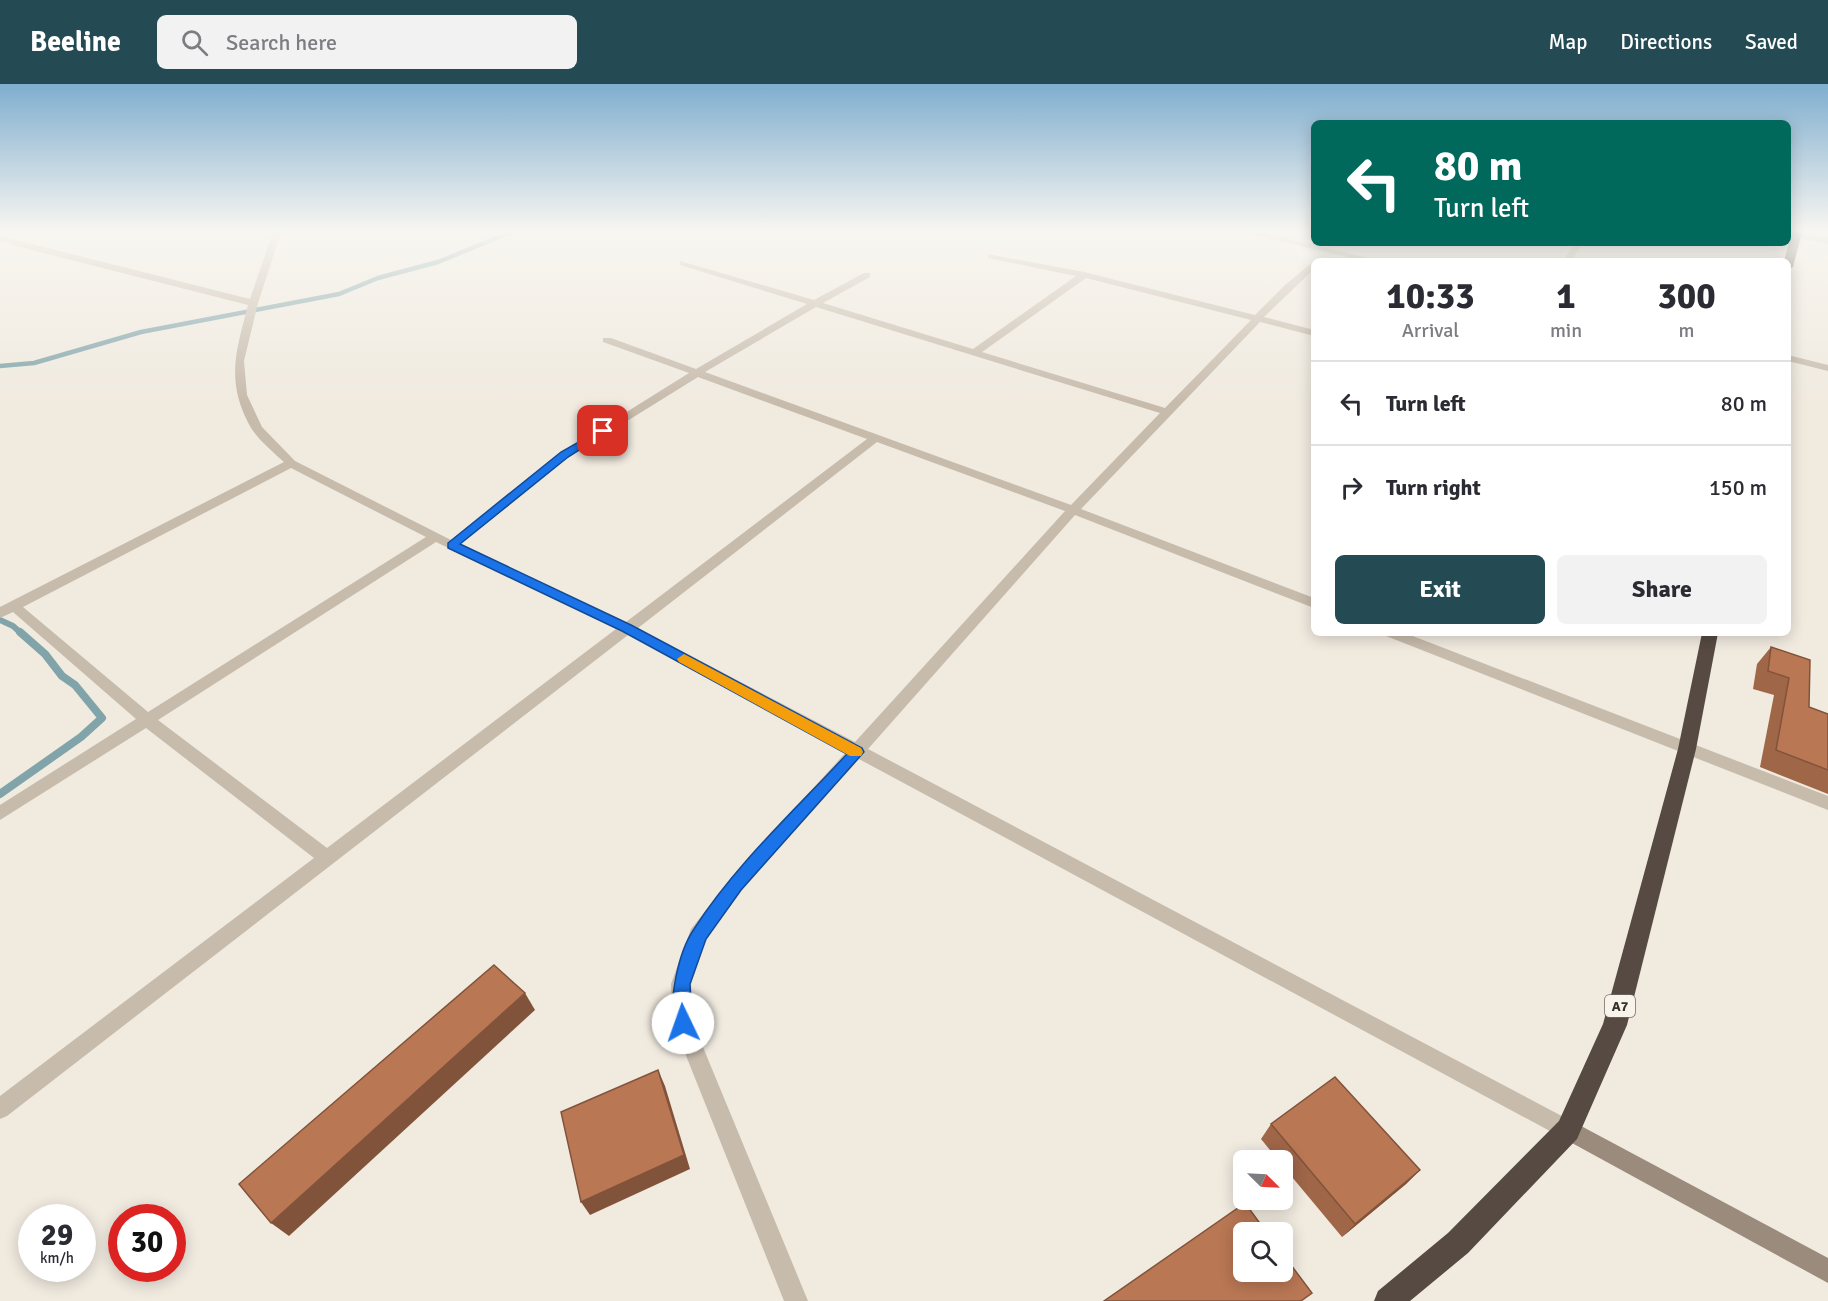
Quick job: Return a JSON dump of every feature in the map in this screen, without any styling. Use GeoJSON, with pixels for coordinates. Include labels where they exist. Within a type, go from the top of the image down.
{"type":"FeatureCollection","features":[{"type":"Feature","properties":{"kind":"highway","name":"A7"},"geometry":{"type":"LineString","coordinates":[[1388,1301],[1458,1243],[1568,1130],[1615,1025],[1688,749],[1709,636]]}},
{"type":"Feature","properties":{"kind":"street"},"geometry":{"type":"LineString","coordinates":[[195,289],[253,304]]}},
{"type":"Feature","properties":{"kind":"street"},"geometry":{"type":"LineString","coordinates":[[258,289],[239,361],[242,395],[256,428],[291,463],[435,537],[627,628],[1828,1271]]}},
{"type":"Feature","properties":{"kind":"street"},"geometry":{"type":"LineString","coordinates":[[768,289],[1168,411]]}},
{"type":"Feature","properties":{"kind":"street"},"geometry":{"type":"LineString","coordinates":[[452,545],[565,454],[758,335],[844,289]]}},
{"type":"Feature","properties":{"kind":"street"},"geometry":{"type":"LineString","coordinates":[[975,352],[1064,289]]}},
{"type":"Feature","properties":{"kind":"street"},"geometry":{"type":"LineString","coordinates":[[1139,289],[1311,332]]}},
{"type":"Feature","properties":{"kind":"street"},"geometry":{"type":"LineString","coordinates":[[796,1301],[683,1023],[681,984],[698,935],[736,885],[1073,510],[1286,289]]}},
{"type":"Feature","properties":{"kind":"street"},"geometry":{"type":"LineString","coordinates":[[607,340],[1073,510],[1311,602]]}},
{"type":"Feature","properties":{"kind":"street"},"geometry":{"type":"LineString","coordinates":[[1791,359],[1828,368]]}},
{"type":"Feature","properties":{"kind":"street"},"geometry":{"type":"LineString","coordinates":[[0,1109],[875,438]]}},
{"type":"Feature","properties":{"kind":"street"},"geometry":{"type":"LineString","coordinates":[[291,463],[7,609],[328,859]]}},
{"type":"Feature","properties":{"kind":"street"},"geometry":{"type":"LineString","coordinates":[[0,813],[435,537]]}},
{"type":"Feature","properties":{"kind":"street"},"geometry":{"type":"LineString","coordinates":[[1399,636],[1828,803]]}},
{"type":"Feature","properties":{"kind":"building"},"geometry":{"type":"Polygon","coordinates":[[[1771,647],[1810,660],[1809,707],[1828,714],[1828,770],[1776,750],[1789,678],[1768,671],[1771,647]]]}},
{"type":"Feature","properties":{"kind":"building"},"geometry":{"type":"Polygon","coordinates":[[[494,965],[525,993],[271,1223],[239,1184],[494,965]]]}},
{"type":"Feature","properties":{"kind":"building"},"geometry":{"type":"Polygon","coordinates":[[[658,1070],[684,1155],[581,1202],[561,1112],[658,1070]]]}},
{"type":"Feature","properties":{"kind":"building"},"geometry":{"type":"Polygon","coordinates":[[[1335,1077],[1420,1170],[1355,1224],[1271,1124],[1335,1077]]]}},
{"type":"Feature","properties":{"kind":"building"},"geometry":{"type":"Polygon","coordinates":[[[1235,1210],[1250,1210],[1259,1222],[1233,1222],[1233,1282],[1293,1282],[1293,1268],[1312,1293],[1301,1301],[1104,1301],[1235,1210]]]}},
{"type":"Feature","properties":{"kind":"waterway"},"geometry":{"type":"LineString","coordinates":[[0,366],[34,363],[141,332],[339,294],[352,289]]}},
{"type":"Feature","properties":{"kind":"waterway"},"geometry":{"type":"LineString","coordinates":[[0,620],[13,626],[22,634]]}},
{"type":"Feature","properties":{"kind":"waterway"},"geometry":{"type":"LineString","coordinates":[[0,794],[81,737],[102,718],[75,685],[62,676],[45,654],[20,632]]}},
{"type":"Feature","properties":{"kind":"slow traffic"},"geometry":{"type":"LineString","coordinates":[[684,659],[856,752]]}},
{"type":"Feature","properties":{"kind":"route"},"geometry":{"type":"LineString","coordinates":[[603,431],[565,454],[452,545],[627,628],[856,752],[736,885],[698,935],[681,984],[683,1023]]}}]}
